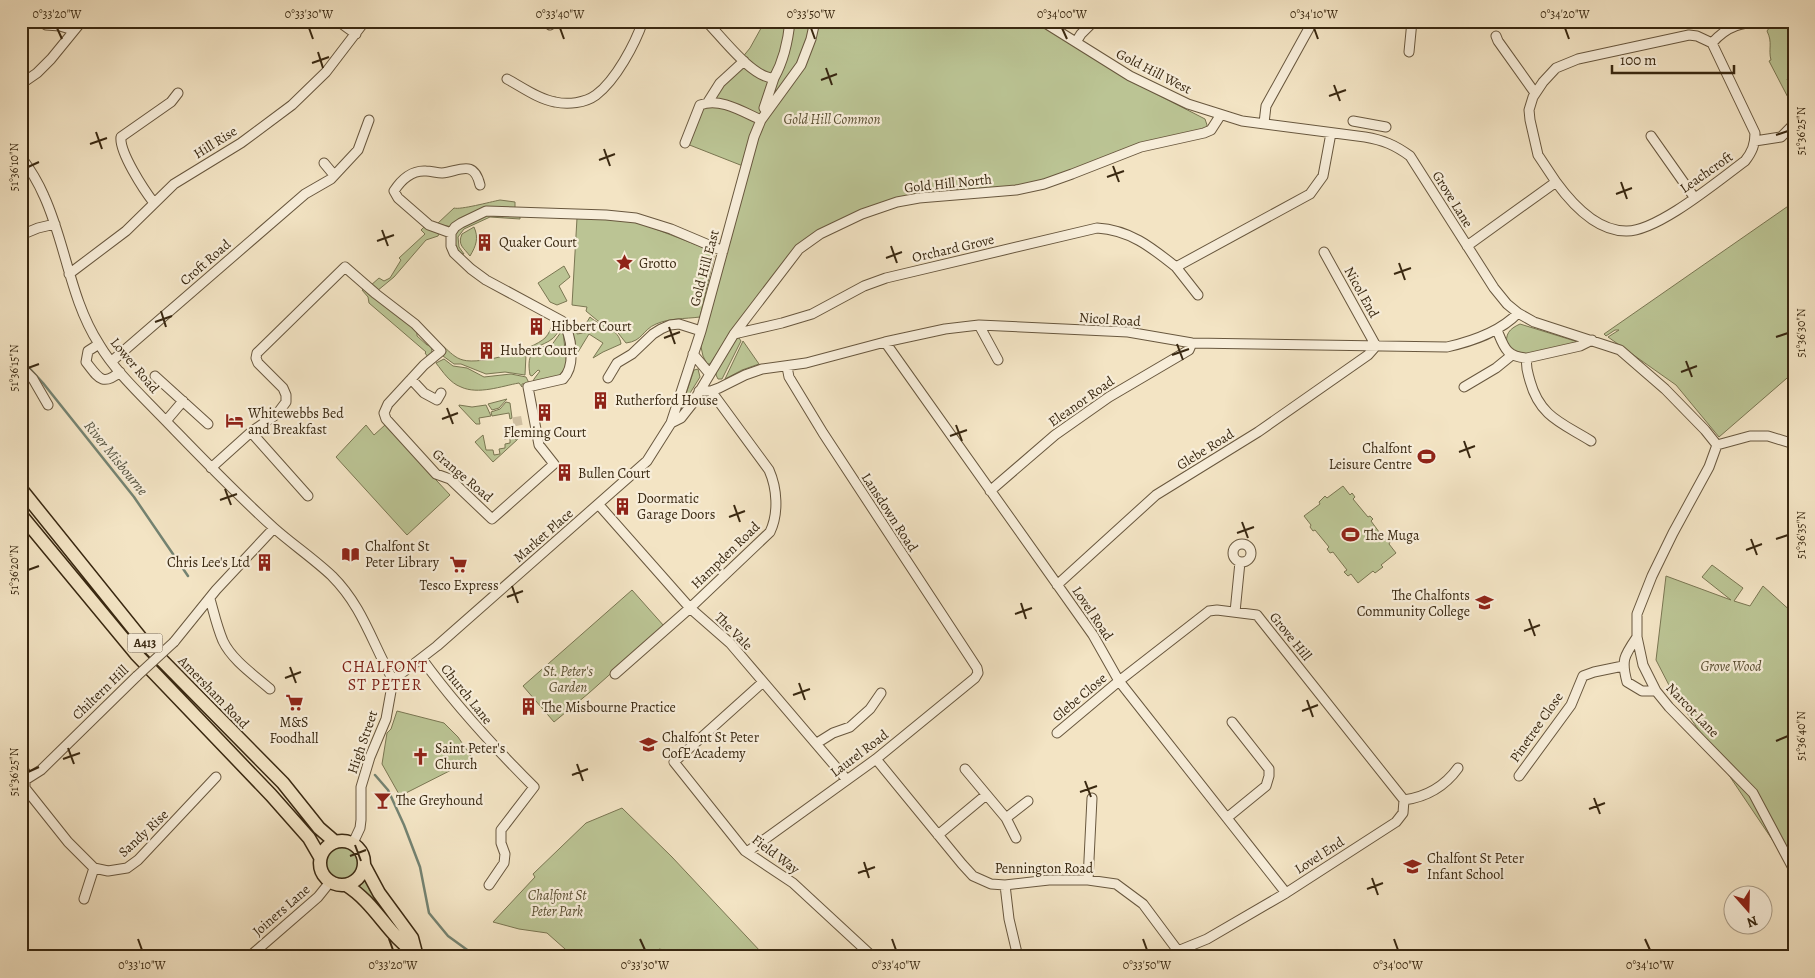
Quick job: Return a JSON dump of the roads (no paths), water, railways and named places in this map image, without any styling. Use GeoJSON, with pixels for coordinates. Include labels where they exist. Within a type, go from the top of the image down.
{"type":"FeatureCollection","features":[{"type":"Feature","properties":{"kind":"highway","name":"Amersham Road"},"geometry":{"type":"LineString","coordinates":[[21,489],[144,642],[283,784],[319,828],[334,841]]}},
{"type":"Feature","properties":{"kind":"highway","name":"A413"},"geometry":{"type":"LineString","coordinates":[[21,515],[136,654],[271,795],[309,838],[320,857],[320,871],[330,882]]}},
{"type":"Feature","properties":{"kind":"highway"},"geometry":{"type":"LineString","coordinates":[[320,857],[323,850],[334,841],[340,840],[353,843],[362,852],[364,865],[379,893],[412,938],[415,956]]}},
{"type":"Feature","properties":{"kind":"highway"},"geometry":{"type":"LineString","coordinates":[[346,885],[358,878],[364,865]]}},
{"type":"Feature","properties":{"kind":"highway"},"geometry":{"type":"LineString","coordinates":[[330,882],[346,885],[363,897],[402,945],[415,956]]}},
{"type":"Feature","properties":{"kind":"street"},"geometry":{"type":"LineString","coordinates":[[40,21],[46,25],[60,26],[73,30]]}},
{"type":"Feature","properties":{"kind":"street"},"geometry":{"type":"LineString","coordinates":[[21,84],[37,74],[82,21]]}},
{"type":"Feature","properties":{"kind":"street"},"geometry":{"type":"LineString","coordinates":[[338,21],[356,34]]}},
{"type":"Feature","properties":{"kind":"street","name":"Hill Rise"},"geometry":{"type":"LineString","coordinates":[[69,274],[126,231],[174,184],[240,143],[292,105],[326,72],[365,21]]}},
{"type":"Feature","properties":{"kind":"street"},"geometry":{"type":"LineString","coordinates":[[506,79],[555,102],[583,102],[595,96],[612,77],[643,21]]}},
{"type":"Feature","properties":{"kind":"street"},"geometry":{"type":"LineString","coordinates":[[706,21],[756,72],[770,78],[793,77]]}},
{"type":"Feature","properties":{"kind":"street"},"geometry":{"type":"LineString","coordinates":[[766,111],[764,108],[774,78],[783,60],[790,21]]}},
{"type":"Feature","properties":{"kind":"street","name":"Gold Hill East"},"geometry":{"type":"LineString","coordinates":[[671,422],[701,331],[749,154],[761,120],[793,77],[806,53],[815,21]]}},
{"type":"Feature","properties":{"kind":"street","name":"Gold Hill West"},"geometry":{"type":"LineString","coordinates":[[1042,21],[1130,76],[1188,104],[1220,116],[1264,123]]}},
{"type":"Feature","properties":{"kind":"street"},"geometry":{"type":"LineString","coordinates":[[1076,42],[1094,21]]}},
{"type":"Feature","properties":{"kind":"street"},"geometry":{"type":"LineString","coordinates":[[1264,123],[1266,106],[1314,21]]}},
{"type":"Feature","properties":{"kind":"street"},"geometry":{"type":"LineString","coordinates":[[1408,52],[1412,21]]}},
{"type":"Feature","properties":{"kind":"street"},"geometry":{"type":"LineString","coordinates":[[1765,23],[1739,23],[1728,28],[1712,42],[1755,133],[1755,141],[1781,137],[1792,126]]}},
{"type":"Feature","properties":{"kind":"street","name":"Leachcroft"},"geometry":{"type":"LineString","coordinates":[[1712,42],[1689,35],[1578,60],[1556,68],[1542,82],[1535,93],[1529,110],[1532,133],[1538,155],[1566,197],[1589,217],[1605,225],[1626,231],[1654,224],[1694,197],[1745,161],[1752,152],[1755,141]]}},
{"type":"Feature","properties":{"kind":"street"},"geometry":{"type":"LineString","coordinates":[[1496,36],[1535,93]]}},
{"type":"Feature","properties":{"kind":"street"},"geometry":{"type":"LineString","coordinates":[[708,102],[720,83],[744,61]]}},
{"type":"Feature","properties":{"kind":"street"},"geometry":{"type":"LineString","coordinates":[[154,203],[143,188],[128,160],[121,145],[121,137],[164,108],[178,93]]}},
{"type":"Feature","properties":{"kind":"street"},"geometry":{"type":"LineString","coordinates":[[686,143],[700,105],[708,102],[725,104],[761,120]]}},
{"type":"Feature","properties":{"kind":"street","name":"Gold Hill North"},"geometry":{"type":"LineString","coordinates":[[671,422],[681,418],[734,334],[799,249],[820,234],[862,214],[897,202],[919,198],[1016,190],[1044,184],[1141,147],[1211,130],[1220,116]]}},
{"type":"Feature","properties":{"kind":"street","name":"Croft Road"},"geometry":{"type":"LineString","coordinates":[[112,361],[305,194],[334,175],[358,150],[369,120]]}},
{"type":"Feature","properties":{"kind":"street"},"geometry":{"type":"LineString","coordinates":[[1353,121],[1386,126]]}},
{"type":"Feature","properties":{"kind":"street","name":"Grove Lane"},"geometry":{"type":"LineString","coordinates":[[1264,123],[1365,137],[1395,145],[1410,156],[1494,288],[1507,304],[1518,313],[1542,324],[1620,350],[1665,389],[1705,430],[1716,445]]}},
{"type":"Feature","properties":{"kind":"street"},"geometry":{"type":"LineString","coordinates":[[1365,124],[1365,137]]}},
{"type":"Feature","properties":{"kind":"street"},"geometry":{"type":"LineString","coordinates":[[1176,267],[1310,194],[1322,176],[1331,133]]}},
{"type":"Feature","properties":{"kind":"street"},"geometry":{"type":"LineString","coordinates":[[1651,136],[1694,197]]}},
{"type":"Feature","properties":{"kind":"street","name":"Lower Road"},"geometry":{"type":"LineString","coordinates":[[21,156],[45,196],[69,274],[82,309],[99,344],[120,372],[166,421],[211,468],[274,528]]}},
{"type":"Feature","properties":{"kind":"street"},"geometry":{"type":"LineString","coordinates":[[324,163],[334,175]]}},
{"type":"Feature","properties":{"kind":"street"},"geometry":{"type":"LineString","coordinates":[[480,185],[474,172],[464,168],[441,173],[424,170],[410,174],[399,183],[394,191],[398,198],[429,225],[451,233],[461,223],[486,211],[606,215],[636,218],[671,229],[723,251]]}},
{"type":"Feature","properties":{"kind":"street"},"geometry":{"type":"LineString","coordinates":[[1467,246],[1556,182]]}},
{"type":"Feature","properties":{"kind":"street"},"geometry":{"type":"LineString","coordinates":[[21,235],[55,224]]}},
{"type":"Feature","properties":{"kind":"street","name":"Orchard Grove"},"geometry":{"type":"LineString","coordinates":[[734,334],[812,314],[864,286],[886,278],[1097,228],[1113,229],[1145,243],[1176,267],[1198,295]]}},
{"type":"Feature","properties":{"kind":"street","name":"Grange Road"},"geometry":{"type":"LineString","coordinates":[[211,468],[251,432],[277,414],[286,402],[283,388],[258,363],[257,353],[345,267],[415,324],[424,336],[440,348],[439,354],[431,358],[385,408],[384,414],[386,419],[436,474],[450,479],[492,519],[554,464],[539,445],[528,387],[557,382],[568,374],[572,360],[565,326],[562,321],[486,280],[471,269],[454,252],[451,246],[451,233]]}},
{"type":"Feature","properties":{"kind":"street","name":"Nicol End"},"geometry":{"type":"LineString","coordinates":[[1324,252],[1376,346]]}},
{"type":"Feature","properties":{"kind":"street","name":"Nicol Road"},"geometry":{"type":"LineString","coordinates":[[699,391],[710,391],[754,372],[787,367],[945,329],[979,325],[1128,332],[1192,343],[1447,347],[1497,330],[1518,313]]}},
{"type":"Feature","properties":{"kind":"street"},"geometry":{"type":"LineString","coordinates":[[608,378],[618,363],[632,354],[661,328],[679,324],[701,331]]}},
{"type":"Feature","properties":{"kind":"street"},"geometry":{"type":"LineString","coordinates":[[979,325],[998,360]]}},
{"type":"Feature","properties":{"kind":"street"},"geometry":{"type":"LineString","coordinates":[[1497,330],[1504,348],[1512,356],[1527,358],[1580,346],[1592,340]]}},
{"type":"Feature","properties":{"kind":"street","name":"Lovel Road"},"geometry":{"type":"LineString","coordinates":[[885,342],[1093,635],[1119,681],[1286,893]]}},
{"type":"Feature","properties":{"kind":"street","name":"Eleanor Road"},"geometry":{"type":"LineString","coordinates":[[990,491],[1055,435],[1109,397],[1189,350],[1192,343]]}},
{"type":"Feature","properties":{"kind":"street"},"geometry":{"type":"LineString","coordinates":[[99,344],[88,351],[86,362],[98,377],[102,379],[109,380],[120,372]]}},
{"type":"Feature","properties":{"kind":"street","name":"Glebe Road"},"geometry":{"type":"LineString","coordinates":[[1057,585],[1156,495],[1258,432],[1368,355],[1376,346]]}},
{"type":"Feature","properties":{"kind":"street"},"geometry":{"type":"LineString","coordinates":[[693,354],[709,373]]}},
{"type":"Feature","properties":{"kind":"street"},"geometry":{"type":"LineString","coordinates":[[1464,387],[1512,356]]}},
{"type":"Feature","properties":{"kind":"street"},"geometry":{"type":"LineString","coordinates":[[1527,358],[1526,365],[1534,396],[1542,408],[1550,416],[1591,441]]}},
{"type":"Feature","properties":{"kind":"street"},"geometry":{"type":"LineString","coordinates":[[21,367],[33,379],[48,405]]}},
{"type":"Feature","properties":{"kind":"street","name":"Lansdown Road"},"geometry":{"type":"LineString","coordinates":[[787,367],[789,377],[823,434],[977,668]]}},
{"type":"Feature","properties":{"kind":"street"},"geometry":{"type":"LineString","coordinates":[[155,376],[208,424]]}},
{"type":"Feature","properties":{"kind":"street"},"geometry":{"type":"LineString","coordinates":[[411,379],[424,393],[436,400],[442,392]]}},
{"type":"Feature","properties":{"kind":"street","name":"Hampden Road"},"geometry":{"type":"LineString","coordinates":[[615,674],[690,608],[770,532],[775,512],[774,484],[768,470],[710,391]]}},
{"type":"Feature","properties":{"kind":"street"},"geometry":{"type":"LineString","coordinates":[[166,421],[183,401]]}},
{"type":"Feature","properties":{"kind":"street","name":"Market Place"},"geometry":{"type":"LineString","coordinates":[[422,659],[647,462],[671,422]]}},
{"type":"Feature","properties":{"kind":"street"},"geometry":{"type":"LineString","coordinates":[[251,432],[308,496]]}},
{"type":"Feature","properties":{"kind":"street"},"geometry":{"type":"LineString","coordinates":[[1716,445],[1750,436],[1768,436],[1794,444]]}},
{"type":"Feature","properties":{"kind":"street","name":"Narcot Lane"},"geometry":{"type":"LineString","coordinates":[[1716,445],[1710,467],[1673,533],[1652,576],[1637,614],[1637,637],[1642,665],[1656,692],[1669,707],[1753,793],[1794,870]]}},
{"type":"Feature","properties":{"kind":"street","name":"The Vale"},"geometry":{"type":"LineString","coordinates":[[599,505],[690,608],[730,644],[847,780]]}},
{"type":"Feature","properties":{"kind":"street"},"geometry":{"type":"LineString","coordinates":[[274,528],[332,576],[349,596],[366,623],[382,661],[393,680],[422,659]]}},
{"type":"Feature","properties":{"kind":"street","name":"Chiltern Hill"},"geometry":{"type":"LineString","coordinates":[[23,781],[41,770],[174,642],[216,590],[274,528]]}},
{"type":"Feature","properties":{"kind":"street"},"geometry":{"type":"LineString","coordinates":[[1234,612],[1240,562]]}},
{"type":"Feature","properties":{"kind":"street"},"geometry":{"type":"LineString","coordinates":[[210,599],[224,642],[230,651],[270,689]]}},
{"type":"Feature","properties":{"kind":"street","name":"Grove Hill"},"geometry":{"type":"LineString","coordinates":[[1119,681],[1210,612],[1217,610],[1257,615],[1404,800]]}},
{"type":"Feature","properties":{"kind":"street"},"geometry":{"type":"LineString","coordinates":[[1637,637],[1627,652],[1623,666],[1628,682],[1642,691],[1656,692]]}},
{"type":"Feature","properties":{"kind":"street","name":"Church Lane"},"geometry":{"type":"LineString","coordinates":[[422,659],[451,699],[534,787],[501,830],[501,844],[505,854],[504,863],[489,885]]}},
{"type":"Feature","properties":{"kind":"street","name":"Pinetree Close"},"geometry":{"type":"LineString","coordinates":[[1519,776],[1571,705],[1583,676],[1623,666]]}},
{"type":"Feature","properties":{"kind":"street","name":"Laurel Road"},"geometry":{"type":"LineString","coordinates":[[748,852],[876,759],[975,678],[978,673],[977,668]]}},
{"type":"Feature","properties":{"kind":"street","name":"High Street"},"geometry":{"type":"LineString","coordinates":[[353,843],[360,828],[361,787],[370,756],[386,720],[393,680]]}},
{"type":"Feature","properties":{"kind":"street","name":"Glebe Close"},"geometry":{"type":"LineString","coordinates":[[1057,733],[1119,681]]}},
{"type":"Feature","properties":{"kind":"street","name":"Field Way"},"geometry":{"type":"LineString","coordinates":[[763,682],[674,762],[748,852],[793,883],[873,957]]}},
{"type":"Feature","properties":{"kind":"street"},"geometry":{"type":"LineString","coordinates":[[817,744],[833,732],[850,727],[870,709],[881,693]]}},
{"type":"Feature","properties":{"kind":"street"},"geometry":{"type":"LineString","coordinates":[[1228,817],[1266,786],[1269,776],[1269,769],[1232,722]]}},
{"type":"Feature","properties":{"kind":"street","name":"Pennington Road"},"geometry":{"type":"LineString","coordinates":[[876,759],[973,876],[991,884],[1005,885],[1049,880],[1088,880],[1116,884],[1143,904],[1178,950]]}},
{"type":"Feature","properties":{"kind":"street"},"geometry":{"type":"LineString","coordinates":[[21,767],[25,772],[23,781],[25,788],[68,842],[94,868],[84,899]]}},
{"type":"Feature","properties":{"kind":"street"},"geometry":{"type":"LineString","coordinates":[[1404,800],[1418,798],[1442,785],[1458,768]]}},
{"type":"Feature","properties":{"kind":"street"},"geometry":{"type":"LineString","coordinates":[[965,769],[1006,818],[1016,838]]}},
{"type":"Feature","properties":{"kind":"street","name":"Sandy Rise"},"geometry":{"type":"LineString","coordinates":[[94,868],[108,871],[127,868],[138,860],[216,776]]}},
{"type":"Feature","properties":{"kind":"street"},"geometry":{"type":"LineString","coordinates":[[938,835],[986,795]]}},
{"type":"Feature","properties":{"kind":"street"},"geometry":{"type":"LineString","coordinates":[[1088,880],[1092,798]]}},
{"type":"Feature","properties":{"kind":"street","name":"Lovel End"},"geometry":{"type":"LineString","coordinates":[[1163,957],[1207,939],[1286,893],[1396,822],[1404,813],[1404,800]]}},
{"type":"Feature","properties":{"kind":"street"},"geometry":{"type":"LineString","coordinates":[[1006,818],[1028,802]]}},
{"type":"Feature","properties":{"kind":"street","name":"Joiners Lane"},"geometry":{"type":"LineString","coordinates":[[249,957],[318,897],[330,882]]}},
{"type":"Feature","properties":{"kind":"street"},"geometry":{"type":"LineString","coordinates":[[1005,885],[1009,919],[1018,953]]}},
{"type":"Feature","properties":{"kind":"waterway","name":"River Misbourne"},"geometry":{"type":"LineString","coordinates":[[21,359],[43,383],[134,497],[188,576]]}},
{"type":"Feature","properties":{"kind":"waterway","name":"River Misbourne"},"geometry":{"type":"LineString","coordinates":[[375,775],[388,790],[404,825],[420,867],[429,913],[448,936],[477,957]]}},
{"type":"Feature","properties":{"kind":"tunnel"},"geometry":{"type":"LineString","coordinates":[[513,422],[524,420]]}},
{"type":"Feature","properties":{"kind":"place","name":"Quaker Court"},"geometry":{"type":"Point","coordinates":[485,242]}},
{"type":"Feature","properties":{"kind":"place","name":"Grotto"},"geometry":{"type":"Point","coordinates":[625,263]}},
{"type":"Feature","properties":{"kind":"place","name":"Hibbert Court"},"geometry":{"type":"Point","coordinates":[537,326]}},
{"type":"Feature","properties":{"kind":"place","name":"Hubert Court"},"geometry":{"type":"Point","coordinates":[486,350]}},
{"type":"Feature","properties":{"kind":"place","name":"Rutherford House"},"geometry":{"type":"Point","coordinates":[601,400]}},
{"type":"Feature","properties":{"kind":"place","name":"Fleming Court"},"geometry":{"type":"Point","coordinates":[545,412]}},
{"type":"Feature","properties":{"kind":"place","name":"Whitewebbs Bed and Breakfast"},"geometry":{"type":"Point","coordinates":[234,421]}},
{"type":"Feature","properties":{"kind":"place","name":"Chalfont Leisure Centre"},"geometry":{"type":"Point","coordinates":[1426,456]}},
{"type":"Feature","properties":{"kind":"place","name":"Bullen Court"},"geometry":{"type":"Point","coordinates":[564,473]}},
{"type":"Feature","properties":{"kind":"place","name":"Doormatic Garage Doors"},"geometry":{"type":"Point","coordinates":[623,506]}},
{"type":"Feature","properties":{"kind":"place","name":"The Muga"},"geometry":{"type":"Point","coordinates":[1350,535]}},
{"type":"Feature","properties":{"kind":"place","name":"Chalfont St Peter Library"},"geometry":{"type":"Point","coordinates":[351,554]}},
{"type":"Feature","properties":{"kind":"place","name":"Chris Lee's Ltd"},"geometry":{"type":"Point","coordinates":[264,562]}},
{"type":"Feature","properties":{"kind":"place","name":"Tesco Express"},"geometry":{"type":"Point","coordinates":[459,565]}},
{"type":"Feature","properties":{"kind":"place","name":"The Chalfonts Community College"},"geometry":{"type":"Point","coordinates":[1484,603]}},
{"type":"Feature","properties":{"kind":"place","name":"M&S Foodhall"},"geometry":{"type":"Point","coordinates":[294,702]}},
{"type":"Feature","properties":{"kind":"place","name":"The Misbourne Practice"},"geometry":{"type":"Point","coordinates":[528,707]}},
{"type":"Feature","properties":{"kind":"place","name":"Chalfont St Peter CofE Academy"},"geometry":{"type":"Point","coordinates":[648,745]}},
{"type":"Feature","properties":{"kind":"place","name":"Saint Peter's Church"},"geometry":{"type":"Point","coordinates":[421,756]}},
{"type":"Feature","properties":{"kind":"place","name":"The Greyhound"},"geometry":{"type":"Point","coordinates":[382,800]}},
{"type":"Feature","properties":{"kind":"place","name":"Chalfont St Peter Infant School"},"geometry":{"type":"Point","coordinates":[1413,866]}},
{"type":"Feature","properties":{"kind":"district","name":"CHALFONT ST PETER"},"geometry":{"type":"Point","coordinates":[385,675]}},
{"type":"Feature","properties":{"kind":"park label","name":"Gold Hill Common"},"geometry":{"type":"Point","coordinates":[832,119]}},
{"type":"Feature","properties":{"kind":"park label","name":"Grove Wood"},"geometry":{"type":"Point","coordinates":[1731,666]}},
{"type":"Feature","properties":{"kind":"park label","name":"St. Peter's Garden"},"geometry":{"type":"Point","coordinates":[568,680]}},
{"type":"Feature","properties":{"kind":"park label","name":"Chalfont St Peter Park"},"geometry":{"type":"Point","coordinates":[557,904]}}]}
